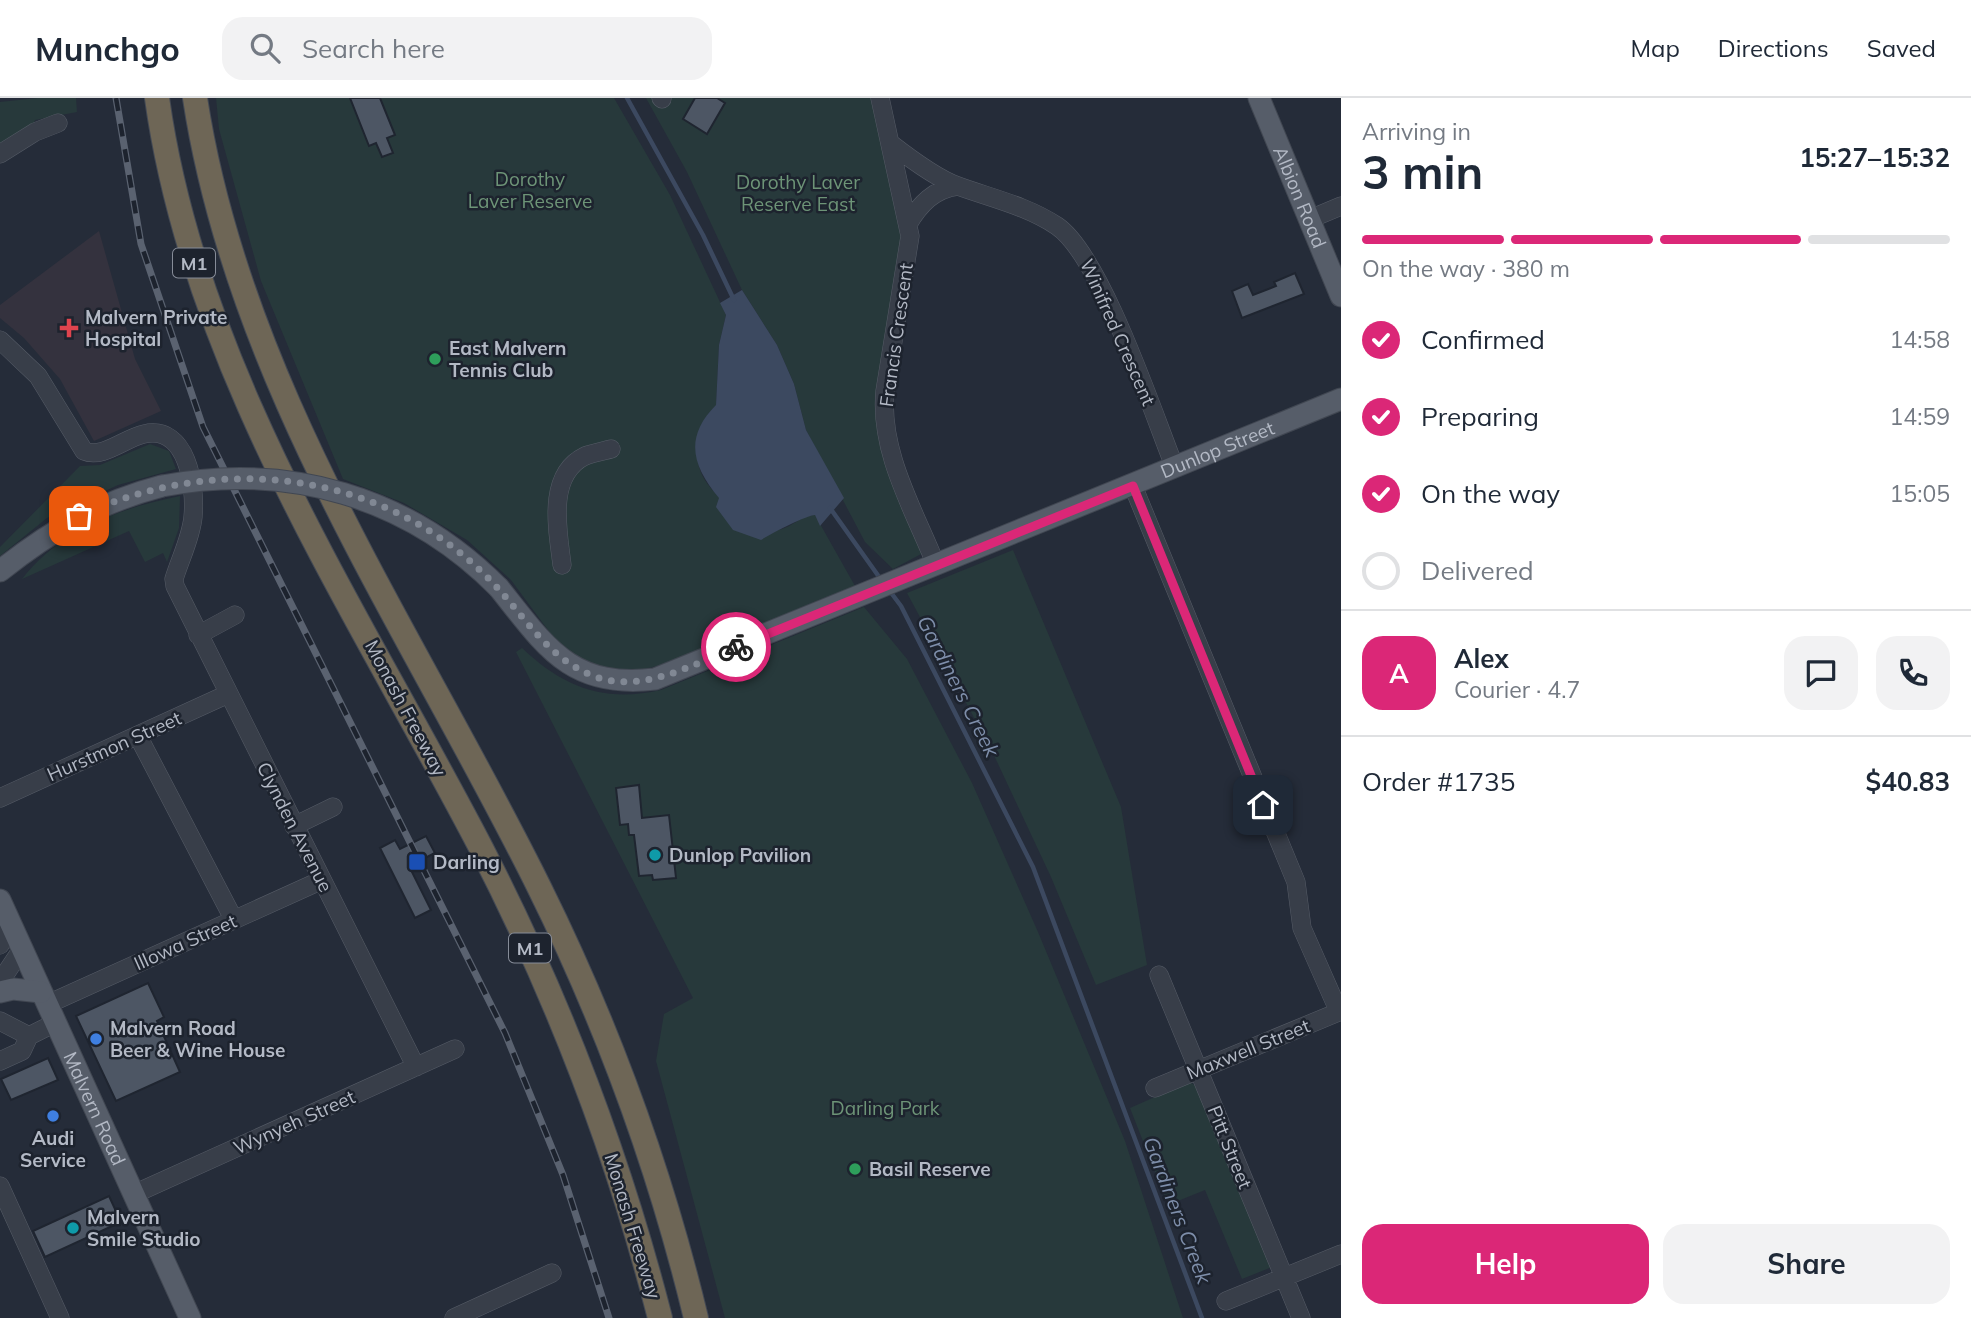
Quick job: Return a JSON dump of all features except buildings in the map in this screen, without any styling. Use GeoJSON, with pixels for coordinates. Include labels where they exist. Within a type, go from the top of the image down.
{"type":"FeatureCollection","features":[{"type":"Feature","properties":{"kind":"highway","name":"Monash Freeway"},"geometry":{"type":"LineString","coordinates":[[157,98],[181,218],[224,351],[307,523],[479,845],[540,970],[604,1129],[660,1318]]}},
{"type":"Feature","properties":{"kind":"highway","name":"Monash Freeway"},"geometry":{"type":"LineString","coordinates":[[195,98],[226,237],[260,340],[340,512],[517,844],[573,957],[641,1131],[696,1318]]}},
{"type":"Feature","properties":{"kind":"main road","name":"Albion Road"},"geometry":{"type":"LineString","coordinates":[[1259,98],[1341,296]]}},
{"type":"Feature","properties":{"kind":"main road","name":"Dunlop Street"},"geometry":{"type":"LineString","coordinates":[[0,571],[28,548],[79,516],[113,500],[162,486],[196,480],[264,478],[337,491],[384,509],[427,530],[471,561],[499,588],[556,656],[601,679],[630,682],[655,679],[1133,486],[1340,399]]}},
{"type":"Feature","properties":{"kind":"main road","name":"Malvern Road"},"geometry":{"type":"LineString","coordinates":[[0,900],[6,926],[22,949],[49,1006],[190,1318]]}},
{"type":"Feature","properties":{"kind":"main road"},"geometry":{"type":"LineString","coordinates":[[0,992],[13,989],[49,1006]]}},
{"type":"Feature","properties":{"kind":"street","name":"Francis Crescent"},"geometry":{"type":"LineString","coordinates":[[880,98],[908,224],[909,247],[885,391],[884,416],[893,457],[936,565]]}},
{"type":"Feature","properties":{"kind":"street"},"geometry":{"type":"LineString","coordinates":[[0,154],[35,132],[58,123]]}},
{"type":"Feature","properties":{"kind":"street","name":"Winifred Crescent"},"geometry":{"type":"LineString","coordinates":[[890,143],[958,186],[986,194],[1042,218],[1076,242],[1099,282],[1175,468]]}},
{"type":"Feature","properties":{"kind":"street"},"geometry":{"type":"LineString","coordinates":[[908,224],[929,196],[947,187],[958,186]]}},
{"type":"Feature","properties":{"kind":"street"},"geometry":{"type":"LineString","coordinates":[[1310,219],[1341,206]]}},
{"type":"Feature","properties":{"kind":"street","name":"Clynden Avenue"},"geometry":{"type":"LineString","coordinates":[[0,340],[38,376],[84,451],[98,453],[151,433],[170,437],[178,444],[187,466],[193,515],[175,586],[416,1067]]}},
{"type":"Feature","properties":{"kind":"street"},"geometry":{"type":"LineString","coordinates":[[562,565],[557,522],[561,480],[583,457],[611,449]]}},
{"type":"Feature","properties":{"kind":"street"},"geometry":{"type":"LineString","coordinates":[[1133,486],[1296,882],[1302,928],[1340,1012]]}},
{"type":"Feature","properties":{"kind":"street"},"geometry":{"type":"LineString","coordinates":[[198,635],[235,615]]}},
{"type":"Feature","properties":{"kind":"street","name":"Hurstmon Street"},"geometry":{"type":"LineString","coordinates":[[0,798],[228,694]]}},
{"type":"Feature","properties":{"kind":"street"},"geometry":{"type":"LineString","coordinates":[[138,736],[234,920]]}},
{"type":"Feature","properties":{"kind":"street"},"geometry":{"type":"LineString","coordinates":[[294,826],[332,807]]}},
{"type":"Feature","properties":{"kind":"street","name":"Illowa Street"},"geometry":{"type":"LineString","coordinates":[[0,1061],[22,1051],[49,1006],[322,880]]}},
{"type":"Feature","properties":{"kind":"street"},"geometry":{"type":"LineString","coordinates":[[0,945],[6,926]]}},
{"type":"Feature","properties":{"kind":"street"},"geometry":{"type":"LineString","coordinates":[[0,982],[22,949]]}},
{"type":"Feature","properties":{"kind":"street","name":"Pitt Street"},"geometry":{"type":"LineString","coordinates":[[1159,975],[1301,1318]]}},
{"type":"Feature","properties":{"kind":"street","name":"Maxwell Street"},"geometry":{"type":"LineString","coordinates":[[1155,1088],[1340,1012]]}},
{"type":"Feature","properties":{"kind":"street"},"geometry":{"type":"LineString","coordinates":[[0,1021],[29,1036]]}},
{"type":"Feature","properties":{"kind":"street","name":"Wynyeh Street"},"geometry":{"type":"LineString","coordinates":[[134,1194],[455,1049]]}},
{"type":"Feature","properties":{"kind":"street"},"geometry":{"type":"LineString","coordinates":[[0,1186],[60,1318]]}},
{"type":"Feature","properties":{"kind":"street"},"geometry":{"type":"LineString","coordinates":[[1226,1301],[1341,1254]]}},
{"type":"Feature","properties":{"kind":"street"},"geometry":{"type":"LineString","coordinates":[[454,1318],[485,1311],[552,1273]]}},
{"type":"Feature","properties":{"kind":"shaded area","name":"Malvern Private Hospital"},"geometry":{"type":"Polygon","coordinates":[[[99,231],[135,359],[161,411],[94,441],[60,379],[24,338],[0,318],[0,305],[99,231]]]}},
{"type":"Feature","properties":{"kind":"green space"},"geometry":{"type":"Polygon","coordinates":[[[76,98],[77,112],[35,120],[33,126],[0,145],[0,102],[76,98]]]}},
{"type":"Feature","properties":{"kind":"green space","name":"Dorothy Laver Reserve"},"geometry":{"type":"Polygon","coordinates":[[[216,98],[614,98],[670,195],[726,315],[719,345],[716,406],[703,423],[698,443],[698,460],[702,475],[721,498],[776,530],[815,515],[855,586],[669,663],[637,671],[611,670],[583,661],[562,649],[511,580],[467,540],[404,503],[343,479],[261,281],[219,129],[216,98]]]}},
{"type":"Feature","properties":{"kind":"green space","name":"Dorothy Laver Reserve East"},"geometry":{"type":"Polygon","coordinates":[[[646,98],[872,98],[902,234],[876,415],[881,445],[923,553],[893,569],[865,542],[806,430],[794,384],[777,345],[742,290],[687,172],[646,98]]]}},
{"type":"Feature","properties":{"kind":"green space"},"geometry":{"type":"Polygon","coordinates":[[[150,444],[169,451],[176,469],[118,485],[47,518],[0,556],[0,547],[80,466],[100,465],[150,444]]]}},
{"type":"Feature","properties":{"kind":"green space"},"geometry":{"type":"Polygon","coordinates":[[[180,496],[179,528],[167,562],[163,553],[145,562],[129,531],[22,579],[54,547],[73,534],[135,507],[180,496]]]}},
{"type":"Feature","properties":{"kind":"green space"},"geometry":{"type":"Polygon","coordinates":[[[1013,550],[1121,807],[1147,965],[1096,985],[1051,877],[992,751],[907,593],[1013,550]]]}},
{"type":"Feature","properties":{"kind":"green space","name":"Darling Park"},"geometry":{"type":"Polygon","coordinates":[[[864,607],[907,659],[972,783],[1038,932],[1125,1141],[1183,1318],[725,1318],[656,1061],[664,1014],[693,998],[516,652],[522,648],[553,673],[586,688],[603,693],[640,694],[661,690],[864,607]]]}},
{"type":"Feature","properties":{"kind":"green space"},"geometry":{"type":"Polygon","coordinates":[[[1189,1082],[1199,1087],[1272,1267],[1242,1279],[1205,1190],[1168,1205],[1130,1108],[1189,1082]]]}},
{"type":"Feature","properties":{"kind":"water"},"geometry":{"type":"Polygon","coordinates":[[[742,290],[777,345],[794,384],[806,430],[844,498],[820,526],[815,515],[788,525],[761,540],[733,530],[716,507],[719,498],[703,474],[695,451],[699,429],[716,405],[719,345],[726,315],[720,303],[742,290]]]}},
{"type":"Feature","properties":{"kind":"waterway","name":"Gardiners Creek"},"geometry":{"type":"LineString","coordinates":[[627,98],[703,235],[734,300]]}},
{"type":"Feature","properties":{"kind":"waterway","name":"Gardiners Creek"},"geometry":{"type":"LineString","coordinates":[[830,508],[882,581]]}},
{"type":"Feature","properties":{"kind":"waterway","name":"Gardiners Creek"},"geometry":{"type":"LineString","coordinates":[[889,590],[901,606],[1033,867],[1202,1318]]}},
{"type":"Feature","properties":{"kind":"railway"},"geometry":{"type":"LineString","coordinates":[[116,98],[141,244],[203,427],[505,1033],[563,1175],[609,1318]]}},
{"type":"Feature","properties":{"kind":"way so far"},"geometry":{"type":"LineString","coordinates":[[79,516],[128,495],[196,480],[264,478],[313,485],[362,499],[427,530],[486,575],[556,656],[601,679],[630,682],[655,679],[736,647]]}},
{"type":"Feature","properties":{"kind":"place","name":"Malvern Private Hospital"},"geometry":{"type":"Point","coordinates":[69,328]}},
{"type":"Feature","properties":{"kind":"place","name":"East Malvern Tennis Club"},"geometry":{"type":"Point","coordinates":[435,359]}},
{"type":"Feature","properties":{"kind":"place","name":"Dunlop Pavilion"},"geometry":{"type":"Point","coordinates":[655,855]}},
{"type":"Feature","properties":{"kind":"place","name":"Darling"},"geometry":{"type":"Point","coordinates":[417,862]}},
{"type":"Feature","properties":{"kind":"place","name":"Malvern Road Beer & Wine House"},"geometry":{"type":"Point","coordinates":[96,1039]}},
{"type":"Feature","properties":{"kind":"place","name":"Audi Service"},"geometry":{"type":"Point","coordinates":[53,1116]}},
{"type":"Feature","properties":{"kind":"place","name":"Basil Reserve"},"geometry":{"type":"Point","coordinates":[855,1169]}},
{"type":"Feature","properties":{"kind":"place","name":"Malvern Smile Studio"},"geometry":{"type":"Point","coordinates":[73,1228]}},
{"type":"Feature","properties":{"kind":"route"},"geometry":{"type":"LineString","coordinates":[[736,647],[1133,486],[1263,805]]}}]}
